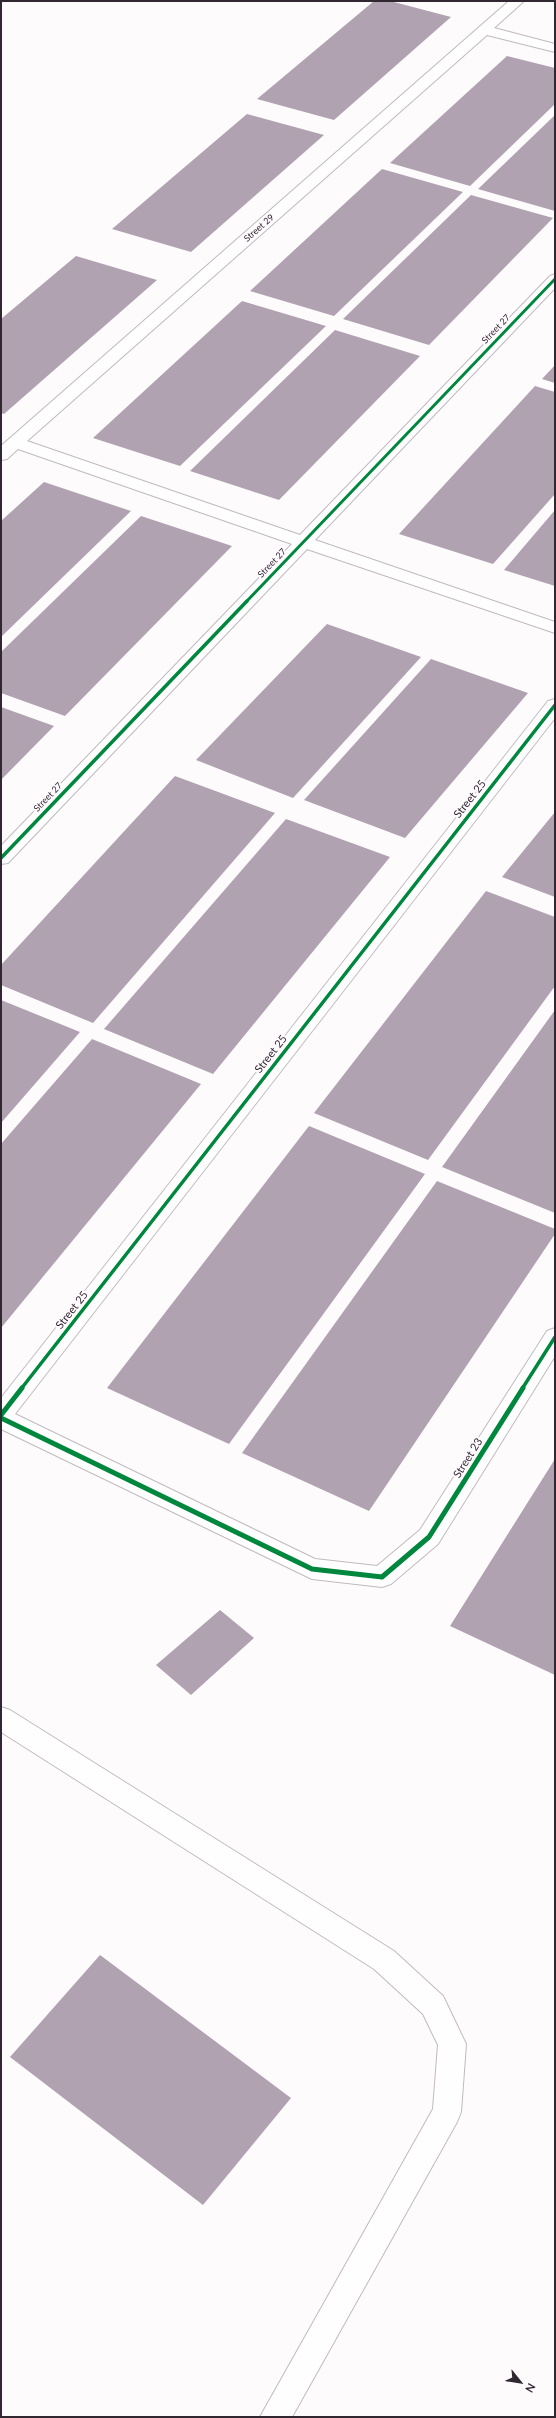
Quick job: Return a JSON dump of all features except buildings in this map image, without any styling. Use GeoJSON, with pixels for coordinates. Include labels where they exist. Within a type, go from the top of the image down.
{"type":"FeatureCollection","features":[{"type":"Feature","properties":{"kind":"street","name":"Street 29"},"geometry":{"type":"LineString","coordinates":[[1,456],[517,1]]}},
{"type":"Feature","properties":{"kind":"street"},"geometry":{"type":"LineString","coordinates":[[485,30],[555,48]]}},
{"type":"Feature","properties":{"kind":"street","name":"Street 27"},"geometry":{"type":"LineString","coordinates":[[1,858],[555,279]]}},
{"type":"Feature","properties":{"kind":"street"},"geometry":{"type":"LineString","coordinates":[[16,443],[555,628]]}},
{"type":"Feature","properties":{"kind":"street","name":"Street 25"},"geometry":{"type":"LineString","coordinates":[[1,1415],[555,705]]}},
{"type":"Feature","properties":{"kind":"street","name":"Street 23"},"geometry":{"type":"LineString","coordinates":[[1,1418],[312,1570],[382,1577],[429,1537],[555,1337]]}},
{"type":"Feature","properties":{"kind":"street"},"geometry":{"type":"LineString","coordinates":[[1,1718],[384,1960],[433,2006],[452,2044],[447,2112],[275,2417]]}},
{"type":"Feature","properties":{"kind":"cycle path"},"geometry":{"type":"LineString","coordinates":[[1,858],[555,279]]}},
{"type":"Feature","properties":{"kind":"cycle path"},"geometry":{"type":"LineString","coordinates":[[1,1415],[555,705]]}},
{"type":"Feature","properties":{"kind":"cycle path"},"geometry":{"type":"LineString","coordinates":[[1,1418],[312,1569],[382,1577],[429,1537],[555,1337]]}}]}
